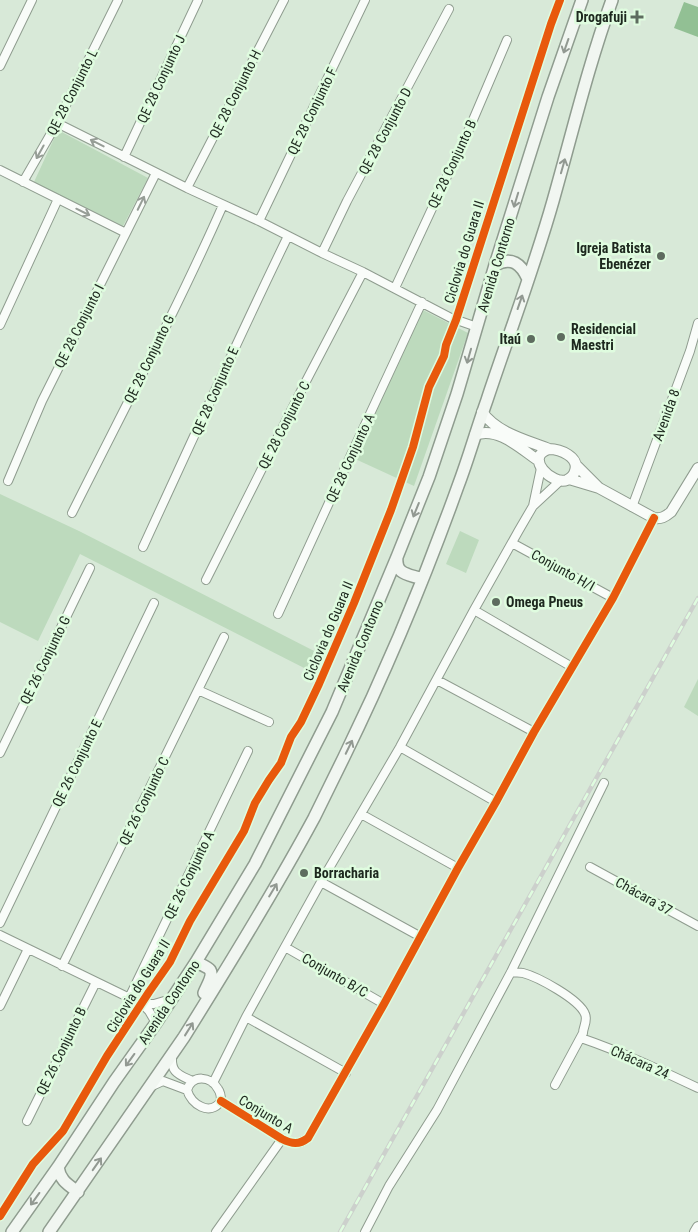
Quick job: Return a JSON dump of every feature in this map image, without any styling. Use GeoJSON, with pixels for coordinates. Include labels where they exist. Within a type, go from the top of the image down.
{"type":"FeatureCollection","features":[{"type":"Feature","properties":{"kind":"main road","name":"Avenida Contorno"},"geometry":{"type":"LineString","coordinates":[[12,1232],[196,962],[255,864],[332,712],[429,477],[458,394],[495,265],[548,97],[582,0]]}},
{"type":"Feature","properties":{"kind":"main road"},"geometry":{"type":"LineString","coordinates":[[49,1232],[151,1086],[203,1007],[315,816],[365,713],[395,646],[459,483],[528,279],[552,203],[600,34],[612,0]]}},
{"type":"Feature","properties":{"kind":"main road"},"geometry":{"type":"LineString","coordinates":[[495,265],[506,261],[512,262],[522,268],[528,279]]}},
{"type":"Feature","properties":{"kind":"main road"},"geometry":{"type":"LineString","coordinates":[[397,557],[396,564],[402,572],[422,579]]}},
{"type":"Feature","properties":{"kind":"main road"},"geometry":{"type":"LineString","coordinates":[[196,962],[210,969],[211,972],[203,996],[203,1007]]}},
{"type":"Feature","properties":{"kind":"main road"},"geometry":{"type":"LineString","coordinates":[[58,1167],[62,1179],[78,1192]]}},
{"type":"Feature","properties":{"kind":"street"},"geometry":{"type":"LineString","coordinates":[[0,66],[32,0]]}},
{"type":"Feature","properties":{"kind":"street","name":"QE 28 Conjunto L"},"geometry":{"type":"LineString","coordinates":[[24,182],[57,123],[118,0]]}},
{"type":"Feature","properties":{"kind":"street","name":"QE 28 Conjunto J"},"geometry":{"type":"LineString","coordinates":[[124,157],[198,0]]}},
{"type":"Feature","properties":{"kind":"street","name":"QE 28 Conjunto H"},"geometry":{"type":"LineString","coordinates":[[187,188],[284,0]]}},
{"type":"Feature","properties":{"kind":"street","name":"QE 28 Conjunto F"},"geometry":{"type":"LineString","coordinates":[[259,221],[365,0]]}},
{"type":"Feature","properties":{"kind":"street","name":"QE 28 Conjunto D"},"geometry":{"type":"LineString","coordinates":[[322,253],[347,201],[449,9]]}},
{"type":"Feature","properties":{"kind":"street","name":"QE 28 Conjunto B"},"geometry":{"type":"LineString","coordinates":[[395,288],[470,127],[506,40]]}},
{"type":"Feature","properties":{"kind":"street"},"geometry":{"type":"LineString","coordinates":[[57,123],[156,173],[395,288],[451,318],[477,327]]}},
{"type":"Feature","properties":{"kind":"street"},"geometry":{"type":"LineString","coordinates":[[0,170],[126,233]]}},
{"type":"Feature","properties":{"kind":"street","name":"QE 28 Conjunto I"},"geometry":{"type":"LineString","coordinates":[[8,481],[42,400],[156,173]]}},
{"type":"Feature","properties":{"kind":"street"},"geometry":{"type":"LineString","coordinates":[[0,325],[58,200]]}},
{"type":"Feature","properties":{"kind":"street","name":"QE 28 Conjunto G"},"geometry":{"type":"LineString","coordinates":[[72,513],[223,205]]}},
{"type":"Feature","properties":{"kind":"street","name":"QE 28 Conjunto E"},"geometry":{"type":"LineString","coordinates":[[143,547],[288,236]]}},
{"type":"Feature","properties":{"kind":"street","name":"QE 28 Conjunto C"},"geometry":{"type":"LineString","coordinates":[[206,580],[362,272]]}},
{"type":"Feature","properties":{"kind":"street","name":"QE 28 Conjunto A"},"geometry":{"type":"LineString","coordinates":[[278,614],[422,302]]}},
{"type":"Feature","properties":{"kind":"street","name":"Avenida 8"},"geometry":{"type":"LineString","coordinates":[[632,507],[690,350],[698,323]]}},
{"type":"Feature","properties":{"kind":"street"},"geometry":{"type":"LineString","coordinates":[[690,350],[698,353]]}},
{"type":"Feature","properties":{"kind":"street"},"geometry":{"type":"LineString","coordinates":[[482,412],[495,426],[521,438],[564,453],[599,488],[654,518],[663,518],[670,512],[698,468]]}},
{"type":"Feature","properties":{"kind":"street"},"geometry":{"type":"LineString","coordinates":[[475,435],[481,432],[500,436],[509,440],[540,465],[550,476],[599,488]]}},
{"type":"Feature","properties":{"kind":"street"},"geometry":{"type":"LineString","coordinates":[[213,1083],[246,1017],[321,882],[400,747],[533,506],[540,465],[540,453],[549,448]]}},
{"type":"Feature","properties":{"kind":"street"},"geometry":{"type":"LineString","coordinates":[[533,506],[574,474],[576,465]]}},
{"type":"Feature","properties":{"kind":"street"},"geometry":{"type":"LineString","coordinates":[[246,1017],[346,1073],[534,732],[613,598],[654,518]]}},
{"type":"Feature","properties":{"kind":"street","name":"Conjunto H/I"},"geometry":{"type":"LineString","coordinates":[[512,543],[613,598]]}},
{"type":"Feature","properties":{"kind":"street","name":"QE 26 Conjunto G"},"geometry":{"type":"LineString","coordinates":[[0,753],[90,568]]}},
{"type":"Feature","properties":{"kind":"street","name":"QE 26 Conjunto E"},"geometry":{"type":"LineString","coordinates":[[0,923],[154,603]]}},
{"type":"Feature","properties":{"kind":"street"},"geometry":{"type":"LineString","coordinates":[[474,610],[572,666]]}},
{"type":"Feature","properties":{"kind":"street","name":"QE 26 Conjunto C"},"geometry":{"type":"LineString","coordinates":[[62,966],[224,637]]}},
{"type":"Feature","properties":{"kind":"street"},"geometry":{"type":"LineString","coordinates":[[436,680],[534,732]]}},
{"type":"Feature","properties":{"kind":"street"},"geometry":{"type":"LineString","coordinates":[[198,690],[269,722]]}},
{"type":"Feature","properties":{"kind":"street"},"geometry":{"type":"LineString","coordinates":[[400,747],[496,802]]}},
{"type":"Feature","properties":{"kind":"street","name":"QE 26 Conjunto A"},"geometry":{"type":"LineString","coordinates":[[129,998],[248,751]]}},
{"type":"Feature","properties":{"kind":"street"},"geometry":{"type":"LineString","coordinates":[[365,1232],[389,1186],[437,1110],[511,972],[604,784]]}},
{"type":"Feature","properties":{"kind":"street"},"geometry":{"type":"LineString","coordinates":[[361,814],[458,868]]}},
{"type":"Feature","properties":{"kind":"street","name":"Chácara 37"},"geometry":{"type":"LineString","coordinates":[[590,867],[698,926]]}},
{"type":"Feature","properties":{"kind":"street"},"geometry":{"type":"LineString","coordinates":[[321,882],[421,937]]}},
{"type":"Feature","properties":{"kind":"street"},"geometry":{"type":"LineString","coordinates":[[0,935],[142,1004],[156,1023]]}},
{"type":"Feature","properties":{"kind":"street","name":"Conjunto B/C"},"geometry":{"type":"LineString","coordinates":[[285,947],[384,1004]]}},
{"type":"Feature","properties":{"kind":"street"},"geometry":{"type":"LineString","coordinates":[[0,1006],[28,949]]}},
{"type":"Feature","properties":{"kind":"street"},"geometry":{"type":"LineString","coordinates":[[511,972],[522,973],[534,978],[567,996],[582,1009],[586,1018],[581,1038],[555,1085]]}},
{"type":"Feature","properties":{"kind":"street","name":"QE 26 Conjunto B"},"geometry":{"type":"LineString","coordinates":[[26,1121],[96,982]]}},
{"type":"Feature","properties":{"kind":"street"},"geometry":{"type":"LineString","coordinates":[[142,1004],[154,1004],[171,999]]}},
{"type":"Feature","properties":{"kind":"street","name":"Chácara 24"},"geometry":{"type":"LineString","coordinates":[[581,1038],[635,1058],[698,1088]]}},
{"type":"Feature","properties":{"kind":"street"},"geometry":{"type":"LineString","coordinates":[[172,1054],[174,1071],[192,1081]]}},
{"type":"Feature","properties":{"kind":"street","name":"Conjunto A"},"geometry":{"type":"LineString","coordinates":[[221,1101],[282,1139],[290,1143],[300,1143],[308,1138],[346,1073]]}},
{"type":"Feature","properties":{"kind":"street"},"geometry":{"type":"LineString","coordinates":[[202,1078],[213,1083],[218,1088],[220,1094],[221,1101],[218,1106],[212,1109],[204,1108],[191,1099],[187,1090],[188,1085],[192,1081],[202,1078]]}},
{"type":"Feature","properties":{"kind":"street"},"geometry":{"type":"LineString","coordinates":[[151,1086],[164,1082],[187,1090]]}},
{"type":"Feature","properties":{"kind":"street"},"geometry":{"type":"LineString","coordinates":[[216,1232],[282,1139]]}},
{"type":"Feature","properties":{"kind":"street"},"geometry":{"type":"LineString","coordinates":[[695,1232],[698,1227]]}},
{"type":"Feature","properties":{"kind":"shaded area"},"geometry":{"type":"Polygon","coordinates":[[[684,2],[698,7],[698,37],[674,28],[684,2]]]}},
{"type":"Feature","properties":{"kind":"shaded area"},"geometry":{"type":"Polygon","coordinates":[[[58,130],[148,178],[123,226],[34,182],[58,130]]]}},
{"type":"Feature","properties":{"kind":"shaded area"},"geometry":{"type":"Polygon","coordinates":[[[423,310],[468,333],[414,486],[353,458],[423,310]]]}},
{"type":"Feature","properties":{"kind":"shaded area"},"geometry":{"type":"Polygon","coordinates":[[[0,494],[79,531],[320,654],[312,672],[80,554],[38,641],[0,622],[0,494]]]}},
{"type":"Feature","properties":{"kind":"shaded area"},"geometry":{"type":"Polygon","coordinates":[[[460,531],[479,540],[466,573],[446,564],[460,531]]]}},
{"type":"Feature","properties":{"kind":"shaded area"},"geometry":{"type":"Polygon","coordinates":[[[698,679],[698,716],[684,707],[698,679]]]}},
{"type":"Feature","properties":{"kind":"railway"},"geometry":{"type":"LineString","coordinates":[[340,1232],[698,598]]}},
{"type":"Feature","properties":{"kind":"cycle path","name":"Ciclovia do Guara II"},"geometry":{"type":"LineString","coordinates":[[0,1216],[33,1164],[63,1131],[107,1056],[170,962],[190,921],[244,831],[255,803],[281,763],[291,737],[301,722],[319,684],[391,510],[413,447],[429,387],[444,356],[446,345],[456,320],[560,0]]}},
{"type":"Feature","properties":{"kind":"cycle path"},"geometry":{"type":"LineString","coordinates":[[221,1101],[286,1141],[298,1143],[308,1138],[534,732],[613,598],[654,518]]}},
{"type":"Feature","properties":{"kind":"place","name":"Drogafuji"},"geometry":{"type":"Point","coordinates":[637,17]}},
{"type":"Feature","properties":{"kind":"place","name":"Igreja Batista Ebenézer"},"geometry":{"type":"Point","coordinates":[661,256]}},
{"type":"Feature","properties":{"kind":"place","name":"Residencial Maestri"},"geometry":{"type":"Point","coordinates":[561,337]}},
{"type":"Feature","properties":{"kind":"place","name":"Itaú"},"geometry":{"type":"Point","coordinates":[531,339]}},
{"type":"Feature","properties":{"kind":"place","name":"Omega Pneus"},"geometry":{"type":"Point","coordinates":[496,602]}},
{"type":"Feature","properties":{"kind":"place","name":"Borracharia"},"geometry":{"type":"Point","coordinates":[304,873]}}]}
